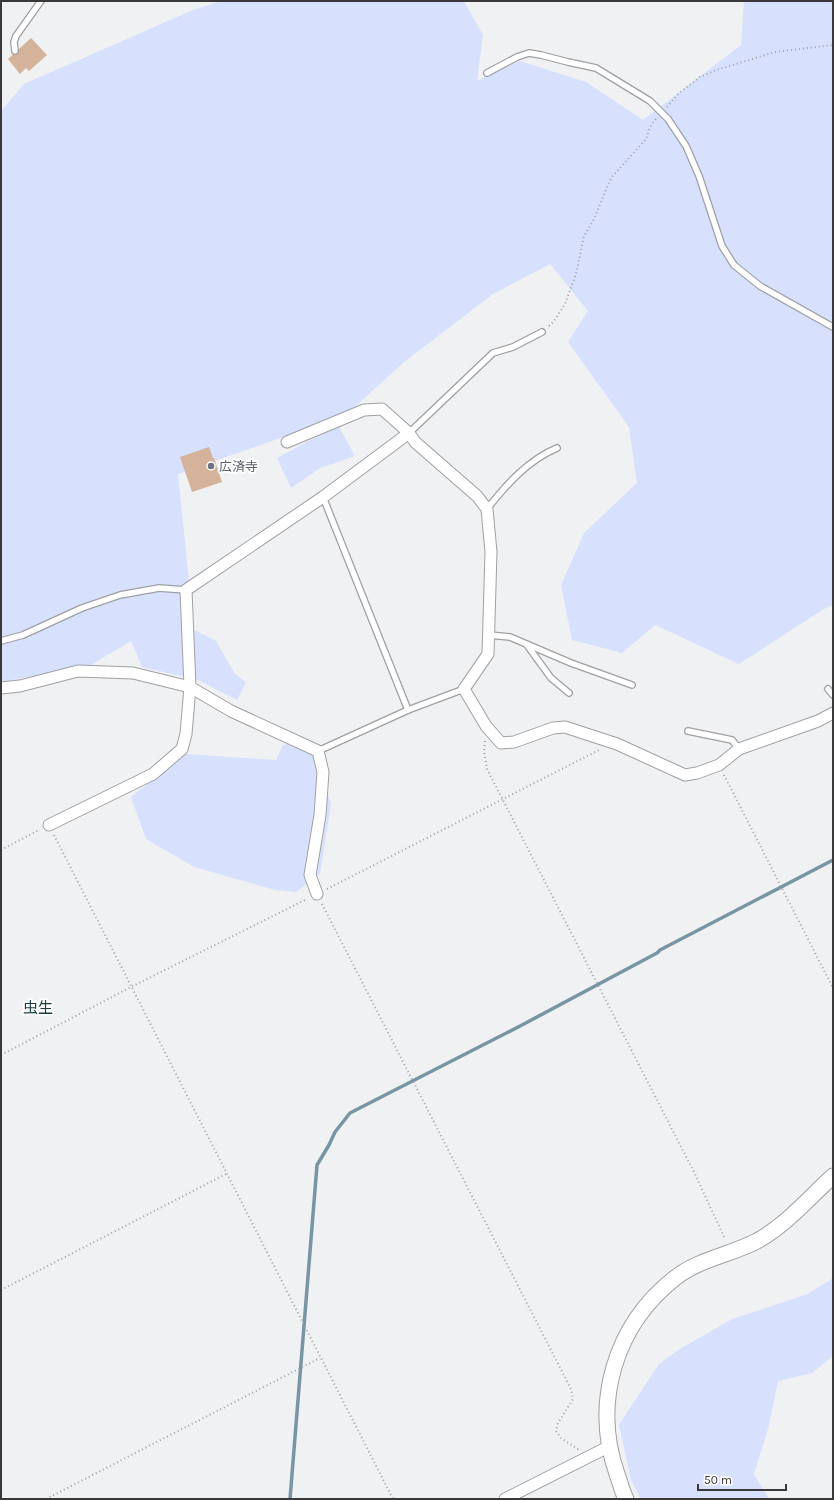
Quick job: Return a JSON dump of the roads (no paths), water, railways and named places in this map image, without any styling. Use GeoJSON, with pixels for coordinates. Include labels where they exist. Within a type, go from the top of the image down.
{"type":"FeatureCollection","features":[{"type":"Feature","properties":{"kind":"main road"},"geometry":{"type":"LineString","coordinates":[[626,1499],[614,1464],[610,1446],[607,1430],[607,1404],[610,1377],[620,1350],[633,1324],[659,1292],[675,1277],[696,1264],[731,1252],[758,1240],[787,1219],[833,1176]]}},
{"type":"Feature","properties":{"kind":"street"},"geometry":{"type":"LineString","coordinates":[[287,442],[364,410],[382,409],[409,433],[416,442],[477,496],[487,509],[491,552],[488,654],[464,688],[486,726],[501,743],[514,742],[553,728],[565,727],[613,743],[685,775],[697,774],[719,765],[739,749],[818,721],[833,714]]}},
{"type":"Feature","properties":{"kind":"street"},"geometry":{"type":"LineString","coordinates":[[49,825],[153,774],[182,749],[186,734],[190,687],[186,590],[323,497],[409,433]]}},
{"type":"Feature","properties":{"kind":"street"},"geometry":{"type":"LineString","coordinates":[[1,688],[20,686],[78,671],[133,673],[190,687],[230,711],[318,751],[323,772],[320,814],[310,875],[317,894]]}},
{"type":"Feature","properties":{"kind":"street"},"geometry":{"type":"LineString","coordinates":[[505,1499],[610,1446]]}},
{"type":"Feature","properties":{"kind":"lane"},"geometry":{"type":"LineString","coordinates":[[15,51],[14,42],[16,36],[41,1]]}},
{"type":"Feature","properties":{"kind":"lane"},"geometry":{"type":"LineString","coordinates":[[487,73],[517,57],[529,54],[541,55],[596,68],[650,101],[668,119],[686,146],[699,176],[722,246],[734,266],[760,286],[833,327]]}},
{"type":"Feature","properties":{"kind":"lane"},"geometry":{"type":"LineString","coordinates":[[409,433],[492,353],[513,347],[542,332]]}},
{"type":"Feature","properties":{"kind":"lane"},"geometry":{"type":"LineString","coordinates":[[487,509],[505,486],[525,468],[550,450],[557,448]]}},
{"type":"Feature","properties":{"kind":"lane"},"geometry":{"type":"LineString","coordinates":[[323,497],[408,710]]}},
{"type":"Feature","properties":{"kind":"lane"},"geometry":{"type":"LineString","coordinates":[[1,640],[23,635],[82,608],[120,596],[159,588],[186,590]]}},
{"type":"Feature","properties":{"kind":"lane"},"geometry":{"type":"LineString","coordinates":[[489,635],[510,637],[571,663],[632,685]]}},
{"type":"Feature","properties":{"kind":"lane"},"geometry":{"type":"LineString","coordinates":[[527,644],[551,678],[569,693]]}},
{"type":"Feature","properties":{"kind":"lane"},"geometry":{"type":"LineString","coordinates":[[318,751],[408,710],[464,688]]}},
{"type":"Feature","properties":{"kind":"lane"},"geometry":{"type":"LineString","coordinates":[[828,689],[833,695]]}},
{"type":"Feature","properties":{"kind":"lane"},"geometry":{"type":"LineString","coordinates":[[688,731],[732,740],[739,749]]}},
{"type":"Feature","properties":{"kind":"waterway"},"geometry":{"type":"LineString","coordinates":[[290,1499],[317,1165],[335,1132],[350,1113],[522,1025],[657,953],[660,950],[833,860]]}},
{"type":"Feature","properties":{"kind":"place","name":"広済寺"},"geometry":{"type":"Point","coordinates":[211,466]}},
{"type":"Feature","properties":{"kind":"district","name":"虫生"},"geometry":{"type":"Point","coordinates":[38,1008]}}]}
